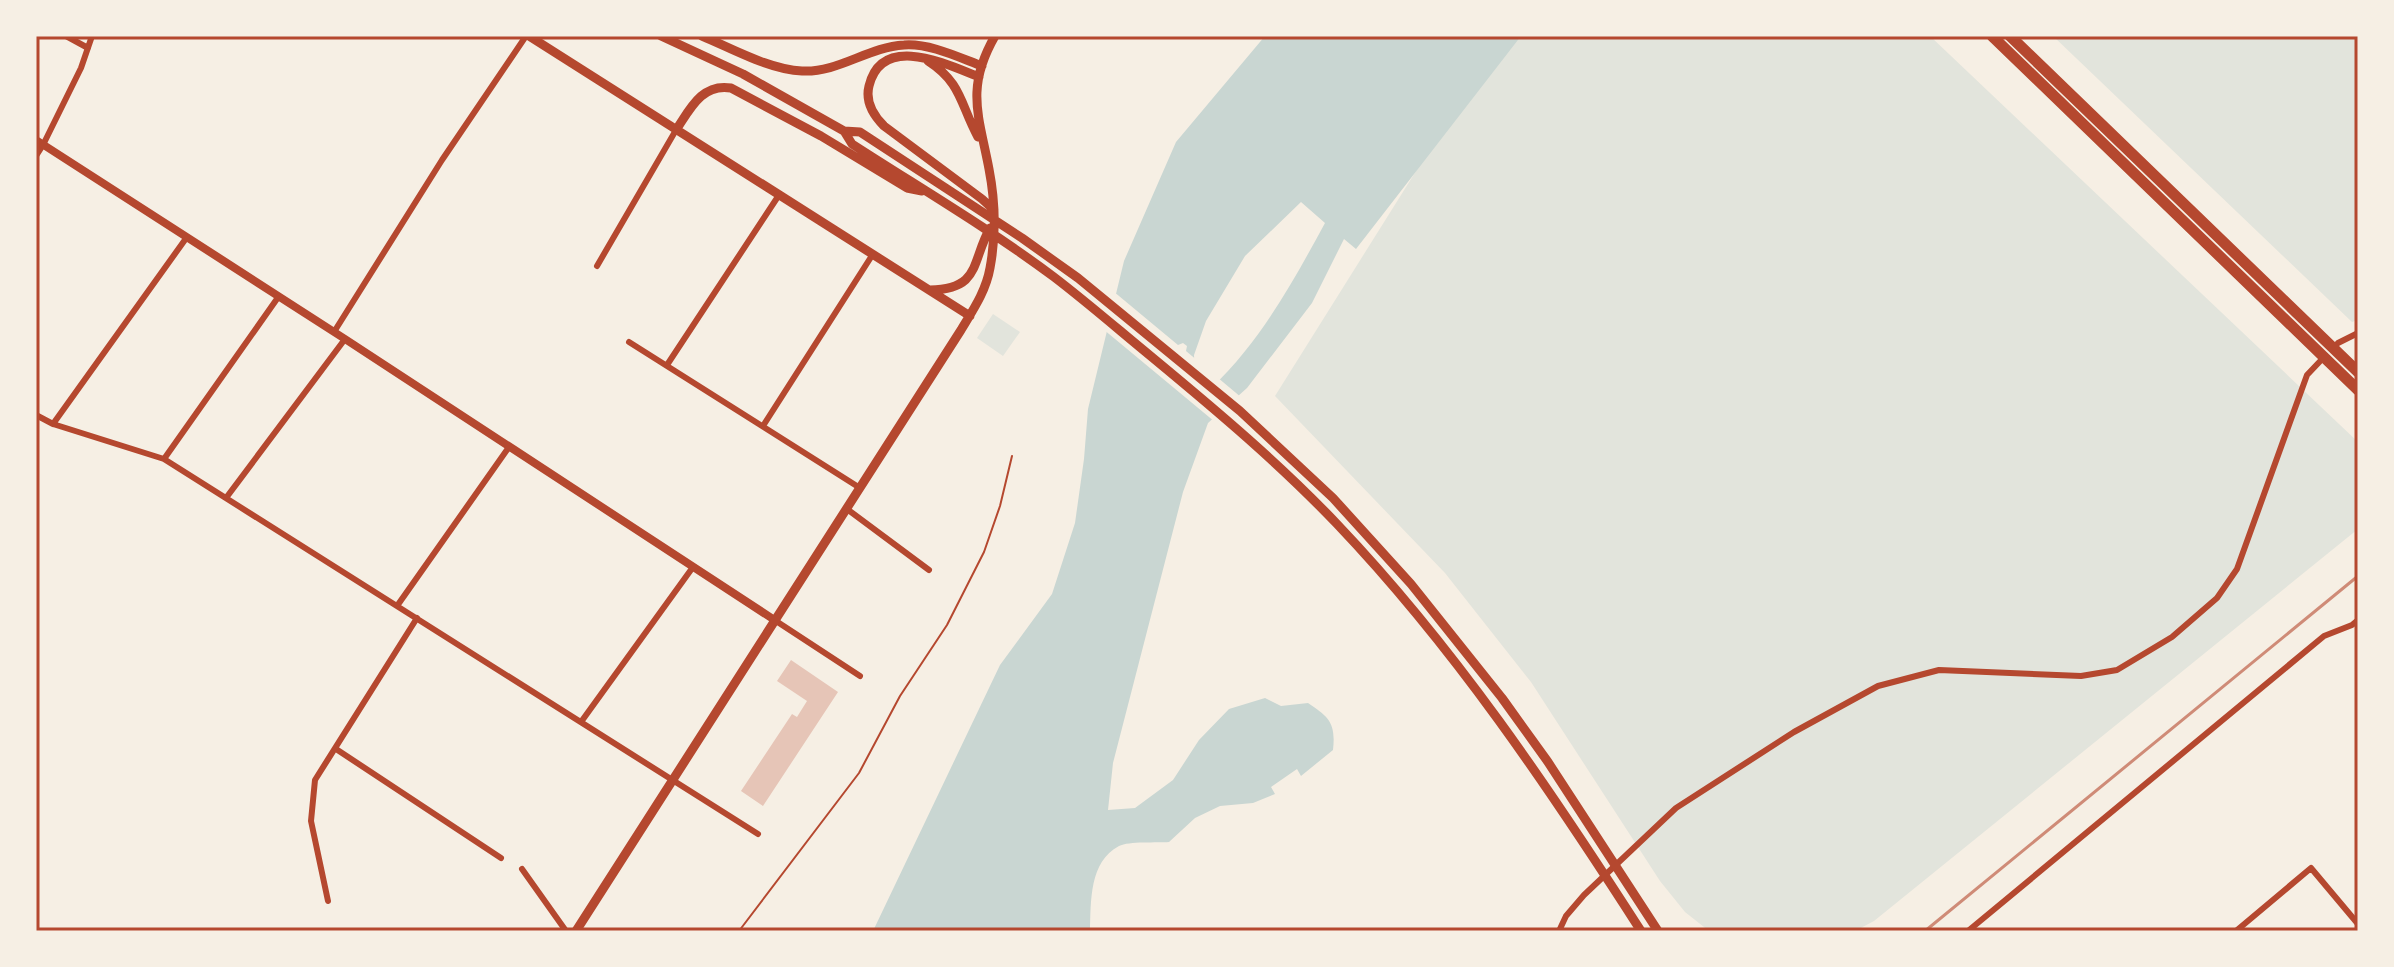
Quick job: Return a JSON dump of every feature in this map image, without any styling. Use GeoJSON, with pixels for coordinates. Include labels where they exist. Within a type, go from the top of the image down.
{"type":"FeatureCollection","features":[{"type":"Feature","properties":{"kind":"highway"},"geometry":{"type":"LineString","coordinates":[[1992,36],[2358,390]]}},
{"type":"Feature","properties":{"kind":"highway"},"geometry":{"type":"LineString","coordinates":[[2010,36],[2358,372]]}},
{"type":"Feature","properties":{"kind":"main road"},"geometry":{"type":"LineString","coordinates":[[528,36],[970,316]]}},
{"type":"Feature","properties":{"kind":"main road"},"geometry":{"type":"LineString","coordinates":[[661,36],[743,74],[844,131],[860,132],[959,196],[1086,284],[1287,453],[1356,522],[1420,594],[1502,698],[1548,762],[1658,931]]}},
{"type":"Feature","properties":{"kind":"main road"},"geometry":{"type":"LineString","coordinates":[[702,36],[779,67],[803,72],[828,69],[887,48],[906,45],[928,48],[982,66]]}},
{"type":"Feature","properties":{"kind":"main road"},"geometry":{"type":"LineString","coordinates":[[576,931],[979,299],[989,275],[993,223],[992,187],[978,116],[979,77],[995,36]]}},
{"type":"Feature","properties":{"kind":"main road"},"geometry":{"type":"LineString","coordinates":[[979,77],[933,59],[908,55],[896,57],[883,65],[870,83],[869,104],[884,126],[982,199],[1022,238]]}},
{"type":"Feature","properties":{"kind":"main road"},"geometry":{"type":"LineString","coordinates":[[926,59],[955,85],[967,117],[985,150]]}},
{"type":"Feature","properties":{"kind":"main road"},"geometry":{"type":"LineString","coordinates":[[676,130],[703,94],[717,88],[731,88],[821,136],[907,188],[927,192]]}},
{"type":"Feature","properties":{"kind":"main road"},"geometry":{"type":"LineString","coordinates":[[844,131],[852,144],[1071,290],[1231,422],[1330,516],[1418,614],[1490,706],[1641,931]]}},
{"type":"Feature","properties":{"kind":"main road"},"geometry":{"type":"LineString","coordinates":[[930,290],[951,288],[971,274],[978,263],[981,244],[993,223]]}},
{"type":"Feature","properties":{"kind":"street"},"geometry":{"type":"LineString","coordinates":[[66,36],[88,48]]}},
{"type":"Feature","properties":{"kind":"street"},"geometry":{"type":"LineString","coordinates":[[36,156],[81,68],[92,36]]}},
{"type":"Feature","properties":{"kind":"street"},"geometry":{"type":"LineString","coordinates":[[334,332],[442,160],[528,36]]}},
{"type":"Feature","properties":{"kind":"street"},"geometry":{"type":"LineString","coordinates":[[597,266],[676,130]]}},
{"type":"Feature","properties":{"kind":"street"},"geometry":{"type":"LineString","coordinates":[[40,143],[860,676]]}},
{"type":"Feature","properties":{"kind":"street"},"geometry":{"type":"LineString","coordinates":[[667,365],[779,194]]}},
{"type":"Feature","properties":{"kind":"street"},"geometry":{"type":"LineString","coordinates":[[53,424],[187,237]]}},
{"type":"Feature","properties":{"kind":"street"},"geometry":{"type":"LineString","coordinates":[[763,426],[873,254]]}},
{"type":"Feature","properties":{"kind":"street"},"geometry":{"type":"LineString","coordinates":[[164,459],[279,296]]}},
{"type":"Feature","properties":{"kind":"street"},"geometry":{"type":"LineString","coordinates":[[1559,931],[1566,916],[1584,895],[1676,808],[1794,732],[1878,686],[1939,670],[2081,676],[2117,670],[2172,637],[2217,598],[2237,569],[2307,375],[2338,343],[2358,333]]}},
{"type":"Feature","properties":{"kind":"street"},"geometry":{"type":"LineString","coordinates":[[226,498],[345,339]]}},
{"type":"Feature","properties":{"kind":"street"},"geometry":{"type":"LineString","coordinates":[[629,342],[860,488]]}},
{"type":"Feature","properties":{"kind":"street"},"geometry":{"type":"LineString","coordinates":[[36,415],[53,424],[164,459],[758,834]]}},
{"type":"Feature","properties":{"kind":"street"},"geometry":{"type":"LineString","coordinates":[[397,606],[509,447]]}},
{"type":"Feature","properties":{"kind":"street"},"geometry":{"type":"LineString","coordinates":[[847,509],[929,570]]}},
{"type":"Feature","properties":{"kind":"street"},"geometry":{"type":"LineString","coordinates":[[581,722],[693,567]]}},
{"type":"Feature","properties":{"kind":"street"},"geometry":{"type":"LineString","coordinates":[[328,901],[311,821],[315,780],[417,618]]}},
{"type":"Feature","properties":{"kind":"street"},"geometry":{"type":"LineString","coordinates":[[1968,931],[2324,636],[2358,620]]}},
{"type":"Feature","properties":{"kind":"street"},"geometry":{"type":"LineString","coordinates":[[336,749],[501,858]]}},
{"type":"Feature","properties":{"kind":"street"},"geometry":{"type":"LineString","coordinates":[[2236,931],[2311,868],[2358,924]]}},
{"type":"Feature","properties":{"kind":"street"},"geometry":{"type":"LineString","coordinates":[[522,869],[566,931]]}},
{"type":"Feature","properties":{"kind":"path"},"geometry":{"type":"LineString","coordinates":[[739,931],[859,773],[900,696],[947,625],[984,552],[1000,506],[1012,456]]}},
{"type":"Feature","properties":{"kind":"shaded area"},"geometry":{"type":"Polygon","coordinates":[[[1265,36],[1521,36],[1356,249],[1344,239],[1312,303],[1247,388],[1208,423],[1183,492],[1113,763],[1108,810],[1135,808],[1173,780],[1199,740],[1229,709],[1265,698],[1281,706],[1308,703],[1321,712],[1332,727],[1333,750],[1301,776],[1297,769],[1271,787],[1275,794],[1253,803],[1220,806],[1195,818],[1169,842],[1124,844],[1109,853],[1094,883],[1090,931],[873,931],[1000,665],[1052,594],[1075,523],[1088,409],[1124,261],[1176,142],[1265,36]],[[1301,202],[1245,256],[1206,321],[1194,355],[1195,379],[1212,387],[1246,350],[1288,288],[1325,223],[1301,202]]]}},
{"type":"Feature","properties":{"kind":"shaded area"},"geometry":{"type":"Polygon","coordinates":[[[1507,36],[1930,36],[2358,442],[2358,529],[1874,921],[1855,931],[1709,931],[1685,912],[1660,881],[1531,682],[1445,573],[1275,396],[1475,77],[1507,36]]]}},
{"type":"Feature","properties":{"kind":"shaded area"},"geometry":{"type":"Polygon","coordinates":[[[2053,36],[2358,36],[2358,320],[2352,322],[2053,36]]]}},
{"type":"Feature","properties":{"kind":"shaded area"},"geometry":{"type":"Polygon","coordinates":[[[993,314],[1020,332],[1003,356],[977,338],[993,314]]]}},
{"type":"Feature","properties":{"kind":"pier"},"geometry":{"type":"Polygon","coordinates":[[[1113,291],[1178,345],[1183,343],[1187,346],[1186,351],[1198,361],[1199,378],[1210,383],[1217,377],[1242,398],[1215,422],[1103,329],[1113,291]]]}},
{"type":"Feature","properties":{"kind":"building"},"geometry":{"type":"Polygon","coordinates":[[[791,660],[838,692],[763,806],[741,791],[792,714],[797,717],[807,701],[777,681],[791,660]]]}},
{"type":"Feature","properties":{"kind":"railway"},"geometry":{"type":"LineString","coordinates":[[1925,931],[2358,576]]}}]}
